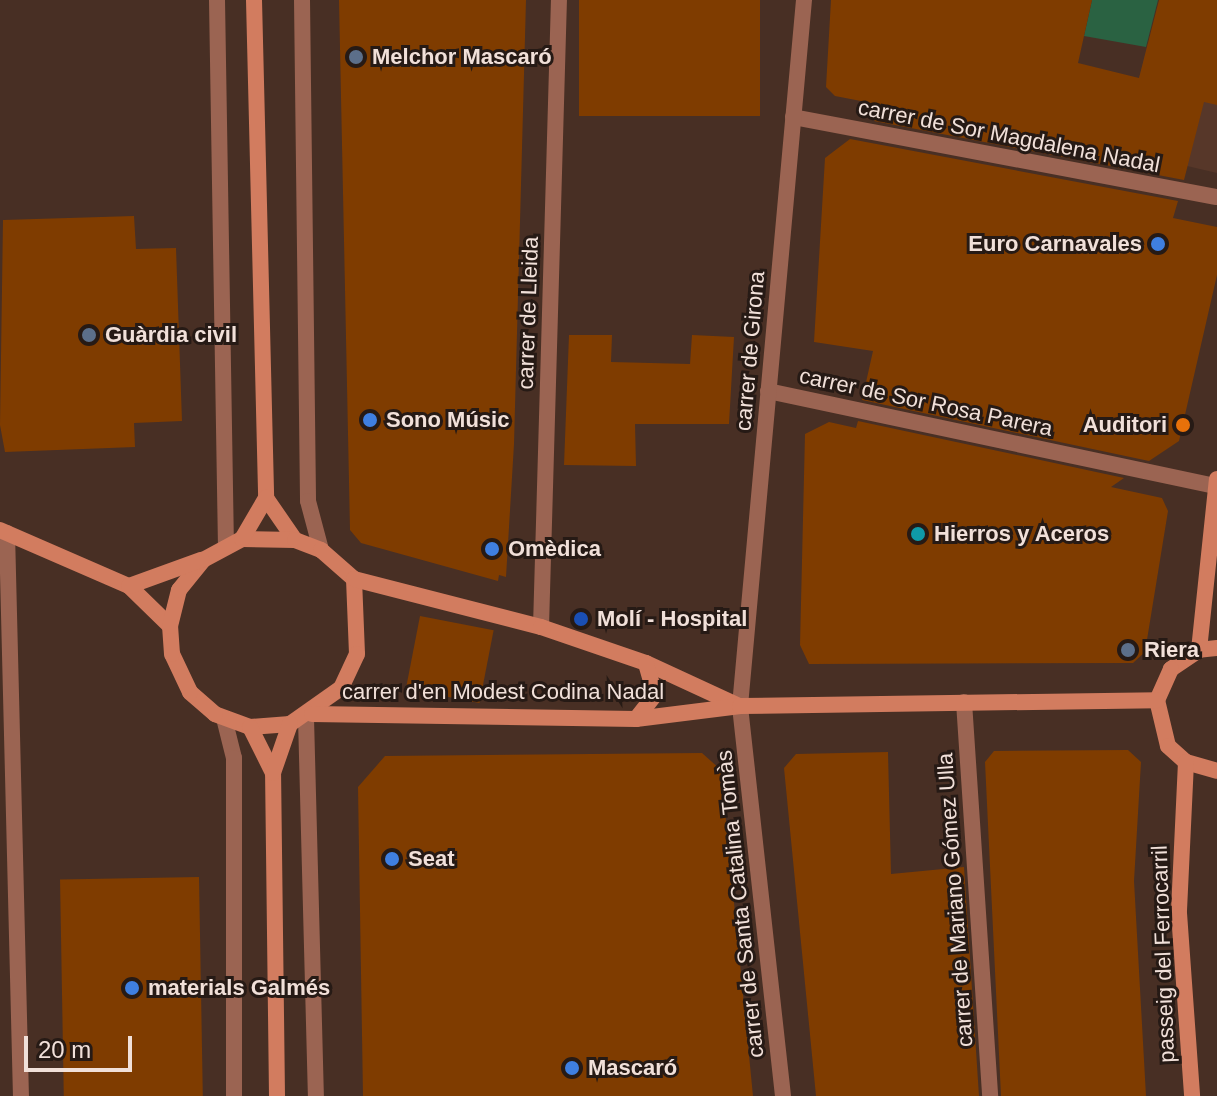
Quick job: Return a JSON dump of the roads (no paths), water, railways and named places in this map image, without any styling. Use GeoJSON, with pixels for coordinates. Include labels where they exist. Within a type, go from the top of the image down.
{"type":"FeatureCollection","features":[{"type":"Feature","properties":{"kind":"main road"},"geometry":{"type":"LineString","coordinates":[[254,0],[266,498],[295,540]]}},
{"type":"Feature","properties":{"kind":"main road"},"geometry":{"type":"LineString","coordinates":[[1199,650],[1216,482]]}},
{"type":"Feature","properties":{"kind":"main road"},"geometry":{"type":"LineString","coordinates":[[129,586],[203,560],[234,543],[266,498]]}},
{"type":"Feature","properties":{"kind":"main road"},"geometry":{"type":"LineString","coordinates":[[3,532],[129,586],[170,626]]}},
{"type":"Feature","properties":{"kind":"main road"},"geometry":{"type":"LineString","coordinates":[[234,543],[295,540],[321,550],[354,579],[357,654],[341,688],[303,719],[273,773]]}},
{"type":"Feature","properties":{"kind":"main road"},"geometry":{"type":"LineString","coordinates":[[203,560],[179,590],[170,626],[172,654],[190,692],[224,718],[250,727],[303,719]]}},
{"type":"Feature","properties":{"kind":"main road","name":"carrer d'en Modest Codina Nadal"},"geometry":{"type":"LineString","coordinates":[[354,579],[541,627],[646,663],[740,706]]}},
{"type":"Feature","properties":{"kind":"main road"},"geometry":{"type":"LineString","coordinates":[[1217,648],[1199,650],[1171,669],[1157,700],[1168,746],[1186,762],[1217,771]]}},
{"type":"Feature","properties":{"kind":"main road"},"geometry":{"type":"LineString","coordinates":[[636,719],[655,695],[646,663]]}},
{"type":"Feature","properties":{"kind":"main road","name":"carrer d'en Modest Codina Nadal"},"geometry":{"type":"LineString","coordinates":[[303,719],[636,719],[740,706],[1157,700]]}},
{"type":"Feature","properties":{"kind":"main road"},"geometry":{"type":"LineString","coordinates":[[250,727],[273,773],[277,1096]]}},
{"type":"Feature","properties":{"kind":"main road","name":"passeig del Ferrocarril"},"geometry":{"type":"LineString","coordinates":[[1186,762],[1179,913],[1192,1096]]}},
{"type":"Feature","properties":{"kind":"street"},"geometry":{"type":"LineString","coordinates":[[217,0],[234,543]]}},
{"type":"Feature","properties":{"kind":"street"},"geometry":{"type":"LineString","coordinates":[[302,0],[308,501],[321,550]]}},
{"type":"Feature","properties":{"kind":"street","name":"carrer de Lleida"},"geometry":{"type":"LineString","coordinates":[[541,627],[559,0]]}},
{"type":"Feature","properties":{"kind":"street","name":"carrer de Girona"},"geometry":{"type":"LineString","coordinates":[[740,706],[804,0]]}},
{"type":"Feature","properties":{"kind":"street","name":"carrer de Sor Magdalena Nadal"},"geometry":{"type":"LineString","coordinates":[[793,117],[1217,197]]}},
{"type":"Feature","properties":{"kind":"street","name":"carrer de Sor Rosa Parera"},"geometry":{"type":"LineString","coordinates":[[768,391],[1216,482]]}},
{"type":"Feature","properties":{"kind":"street"},"geometry":{"type":"LineString","coordinates":[[3,532],[21,1096]]}},
{"type":"Feature","properties":{"kind":"street","name":"carrer de Mariano Gómez Ulla"},"geometry":{"type":"LineString","coordinates":[[964,702],[990,1096]]}},
{"type":"Feature","properties":{"kind":"street","name":"carrer de Santa Catalina Tomàs"},"geometry":{"type":"LineString","coordinates":[[740,706],[783,1096]]}},
{"type":"Feature","properties":{"kind":"street"},"geometry":{"type":"LineString","coordinates":[[224,718],[234,758],[234,1096]]}},
{"type":"Feature","properties":{"kind":"street"},"geometry":{"type":"LineString","coordinates":[[303,719],[316,1096]]}},
{"type":"Feature","properties":{"kind":"place","name":"Melchor Mascaró"},"geometry":{"type":"Point","coordinates":[356,57]}},
{"type":"Feature","properties":{"kind":"place","name":"Euro Carnavales"},"geometry":{"type":"Point","coordinates":[1158,244]}},
{"type":"Feature","properties":{"kind":"place","name":"Guàrdia civil"},"geometry":{"type":"Point","coordinates":[89,335]}},
{"type":"Feature","properties":{"kind":"place","name":"Sono Músic"},"geometry":{"type":"Point","coordinates":[370,420]}},
{"type":"Feature","properties":{"kind":"place","name":"Auditori"},"geometry":{"type":"Point","coordinates":[1183,425]}},
{"type":"Feature","properties":{"kind":"place","name":"Hierros y Aceros"},"geometry":{"type":"Point","coordinates":[918,534]}},
{"type":"Feature","properties":{"kind":"place","name":"Omèdica"},"geometry":{"type":"Point","coordinates":[492,549]}},
{"type":"Feature","properties":{"kind":"place","name":"Molí - Hospital"},"geometry":{"type":"Point","coordinates":[581,619]}},
{"type":"Feature","properties":{"kind":"place","name":"Riera"},"geometry":{"type":"Point","coordinates":[1128,650]}},
{"type":"Feature","properties":{"kind":"place","name":"Seat"},"geometry":{"type":"Point","coordinates":[392,859]}},
{"type":"Feature","properties":{"kind":"place","name":"materials Galmés"},"geometry":{"type":"Point","coordinates":[132,988]}},
{"type":"Feature","properties":{"kind":"place","name":"Mascaró"},"geometry":{"type":"Point","coordinates":[572,1068]}}]}
